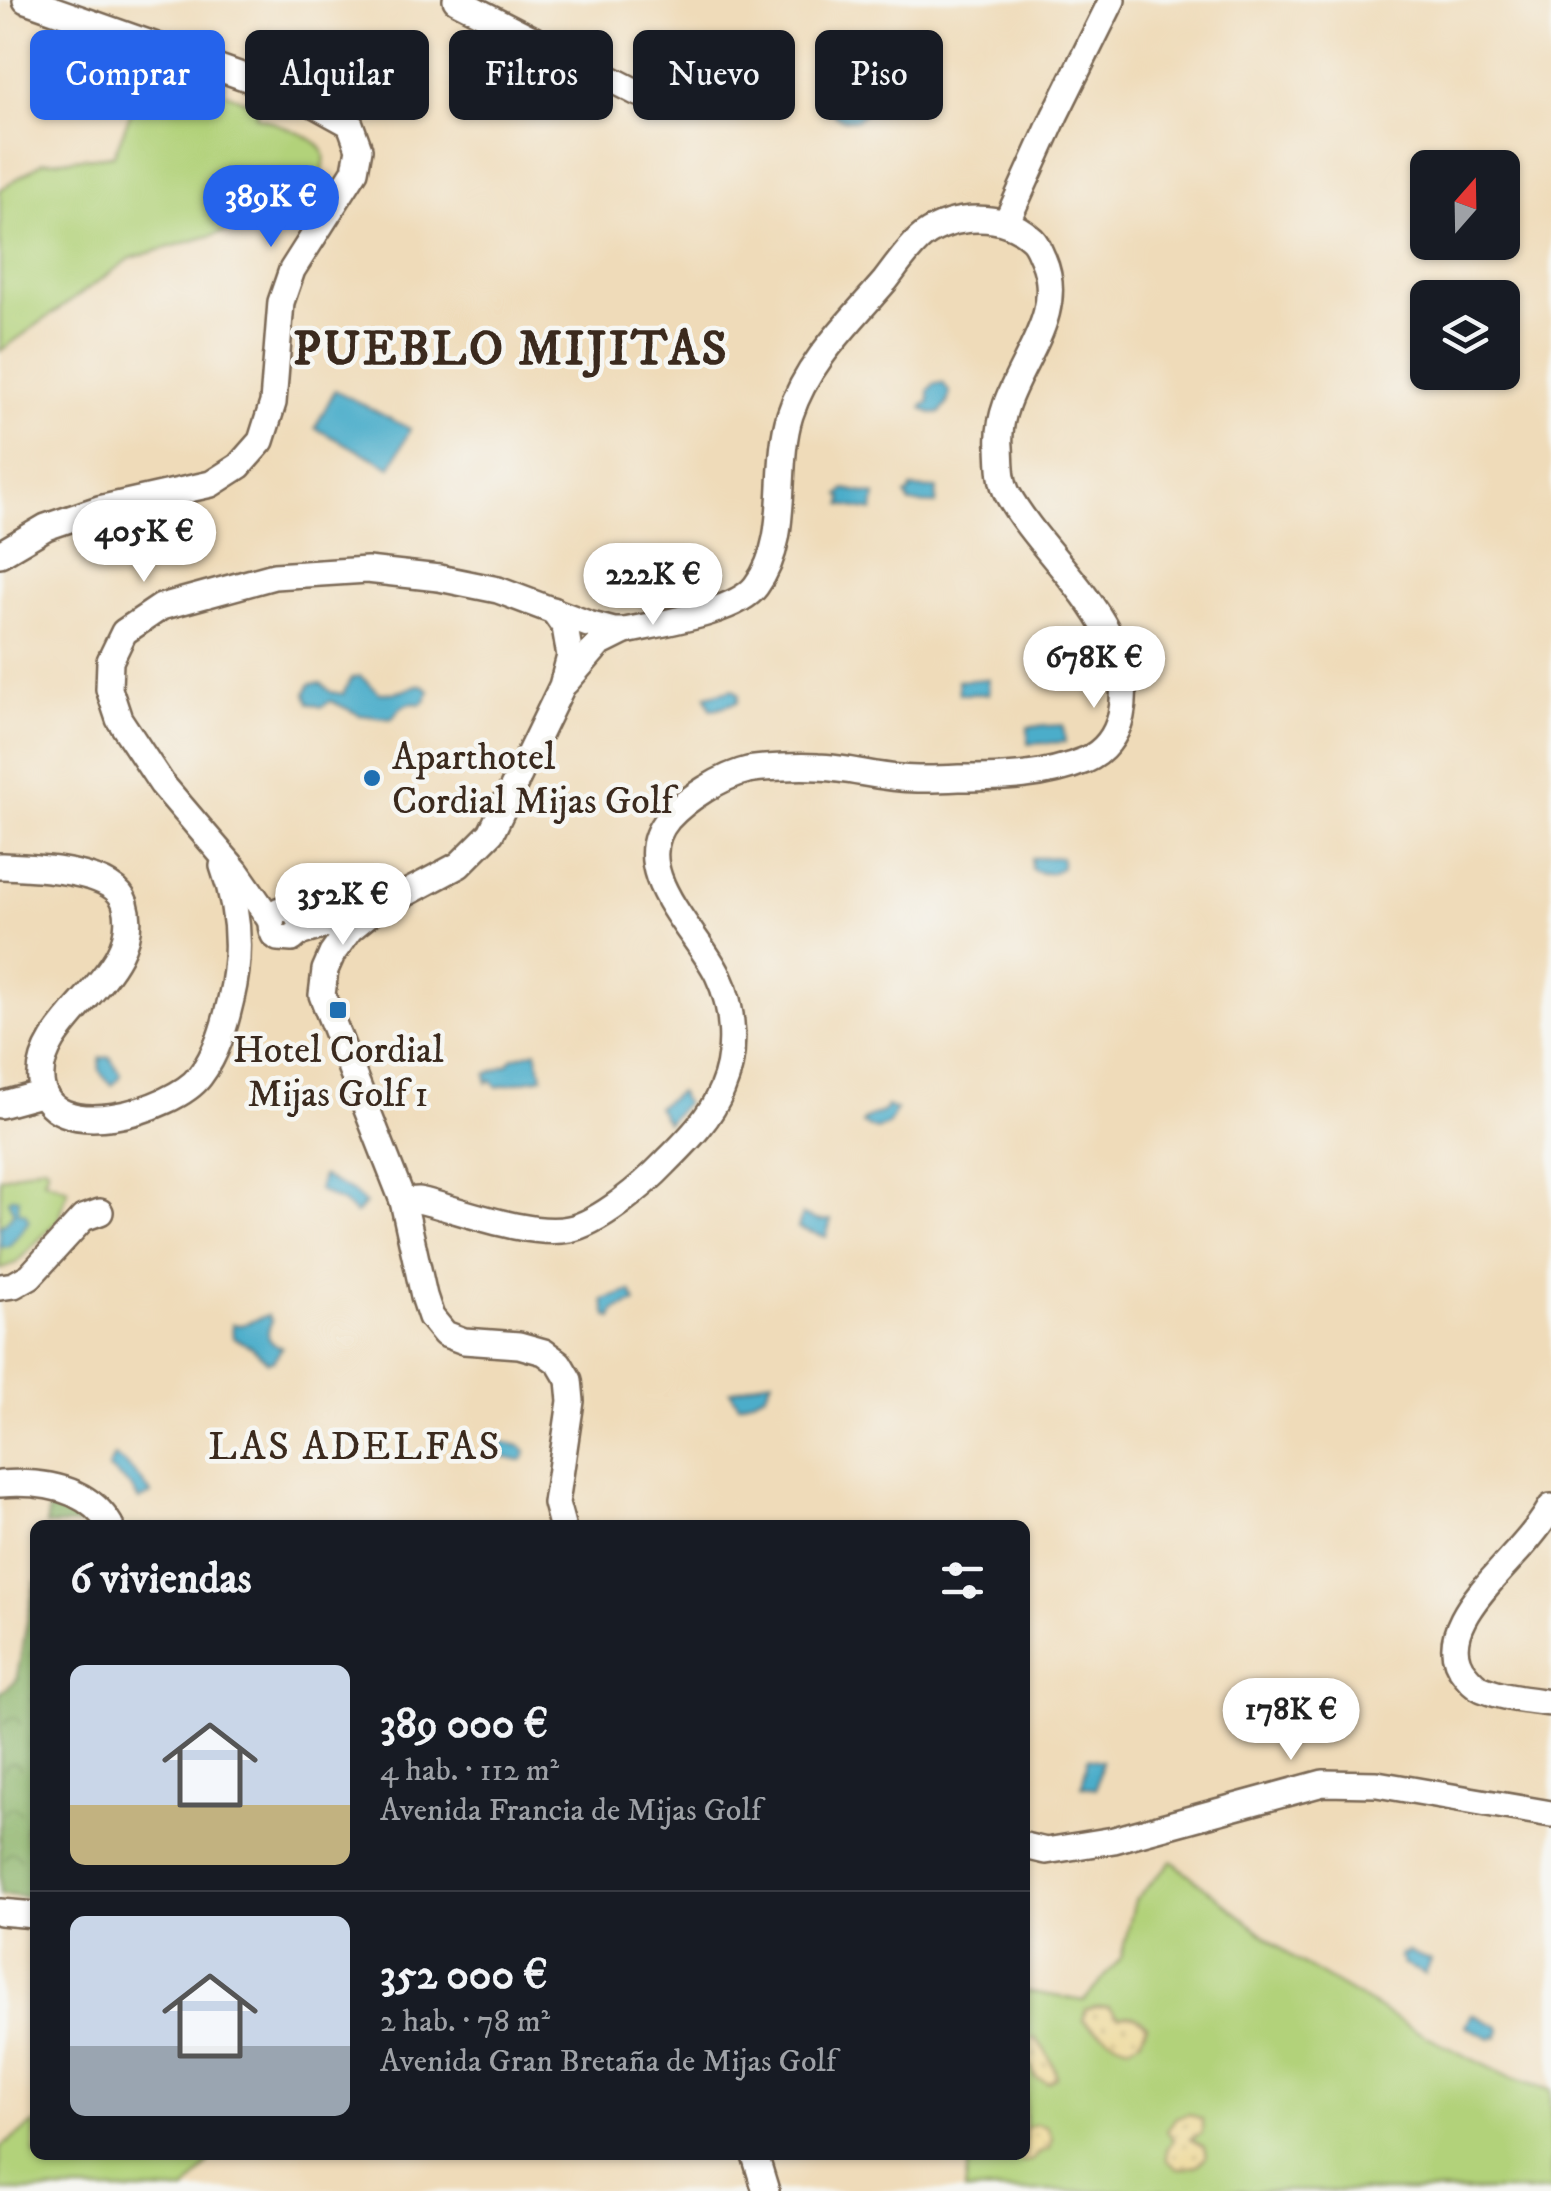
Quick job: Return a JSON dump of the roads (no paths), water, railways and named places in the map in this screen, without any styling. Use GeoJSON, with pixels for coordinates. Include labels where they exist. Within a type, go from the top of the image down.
{"type":"FeatureCollection","features":[{"type":"Feature","properties":{"kind":"street"},"geometry":{"type":"LineString","coordinates":[[0,554],[46,527],[99,509],[211,484],[239,466],[260,441],[272,403],[281,302],[292,270],[355,171],[359,149],[350,124],[301,97],[26,0]]}},
{"type":"Feature","properties":{"kind":"street"},"geometry":{"type":"LineString","coordinates":[[456,0],[633,90]]}},
{"type":"Feature","properties":{"kind":"street"},"geometry":{"type":"LineString","coordinates":[[1007,222],[1112,0]]}},
{"type":"Feature","properties":{"kind":"street"},"geometry":{"type":"LineString","coordinates":[[403,1202],[420,1200],[524,1228],[569,1229],[607,1212],[658,1171],[705,1121],[724,1085],[731,1045],[730,1006],[717,974],[662,888],[656,868],[656,836],[670,817],[706,788],[748,770],[820,767],[906,779],[1026,777],[1101,754],[1119,725],[1124,692],[1120,660],[1106,628],[1074,582],[1034,536],[1003,486],[998,430],[1049,312],[1050,274],[1036,242],[1007,222],[957,220],[922,237],[829,346],[801,386],[788,422],[769,567],[751,594],[728,606],[625,631],[599,644],[562,686]]}},
{"type":"Feature","properties":{"kind":"street"},"geometry":{"type":"LineString","coordinates":[[561,1520],[556,1503],[571,1401],[569,1380],[559,1363],[544,1352],[519,1345],[464,1341],[445,1334],[431,1316],[403,1202],[308,954],[283,931],[162,784],[119,718],[109,689],[110,660],[124,632],[161,608],[274,576],[367,570],[498,590],[588,624],[625,631]]}},
{"type":"Feature","properties":{"kind":"street"},"geometry":{"type":"LineString","coordinates":[[322,994],[325,970],[350,929],[371,912],[459,865],[491,832],[562,686],[570,656],[565,628],[553,610]]}},
{"type":"Feature","properties":{"kind":"street"},"geometry":{"type":"LineString","coordinates":[[218,851],[237,916],[238,971]]}},
{"type":"Feature","properties":{"kind":"street"},"geometry":{"type":"LineString","coordinates":[[0,866],[77,874],[105,882],[118,890],[124,902],[125,940],[114,964],[58,1032],[43,1066],[44,1093],[54,1108],[72,1117],[99,1118],[131,1112],[172,1098],[200,1078],[226,1023],[248,942],[262,928],[283,931],[371,912]]}},
{"type":"Feature","properties":{"kind":"street"},"geometry":{"type":"LineString","coordinates":[[0,1105],[44,1093]]}},
{"type":"Feature","properties":{"kind":"street"},"geometry":{"type":"LineString","coordinates":[[0,1286],[14,1285],[30,1276],[83,1218],[100,1212]]}},
{"type":"Feature","properties":{"kind":"street"},"geometry":{"type":"LineString","coordinates":[[0,1484],[44,1483],[75,1494],[107,1520]]}},
{"type":"Feature","properties":{"kind":"street"},"geometry":{"type":"LineString","coordinates":[[1551,1507],[1480,1592],[1459,1626],[1454,1652],[1461,1670],[1478,1688],[1551,1703]]}},
{"type":"Feature","properties":{"kind":"street"},"geometry":{"type":"LineString","coordinates":[[1030,1847],[1046,1851],[1114,1840],[1323,1783],[1376,1784],[1551,1814]]}},
{"type":"Feature","properties":{"kind":"street"},"geometry":{"type":"LineString","coordinates":[[0,1912],[30,1915]]}},
{"type":"Feature","properties":{"kind":"street"},"geometry":{"type":"LineString","coordinates":[[757,2160],[766,2191]]}},
{"type":"Feature","properties":{"kind":"water"},"geometry":{"type":"Polygon","coordinates":[[[943,383],[950,393],[940,413],[922,408],[929,404],[929,390],[934,384],[943,383]]]}},
{"type":"Feature","properties":{"kind":"water"},"geometry":{"type":"Polygon","coordinates":[[[335,390],[410,429],[391,467],[315,428],[335,390]]]}},
{"type":"Feature","properties":{"kind":"water"},"geometry":{"type":"Polygon","coordinates":[[[911,488],[937,489],[936,504],[910,503],[905,495],[911,488]]]}},
{"type":"Feature","properties":{"kind":"water"},"geometry":{"type":"Polygon","coordinates":[[[845,489],[875,495],[873,511],[842,505],[840,495],[845,489]]]}},
{"type":"Feature","properties":{"kind":"water"},"geometry":{"type":"Polygon","coordinates":[[[360,676],[380,693],[419,685],[429,691],[422,704],[404,706],[392,719],[360,715],[331,701],[321,707],[309,703],[306,693],[310,684],[321,683],[331,692],[343,694],[351,678],[360,676]]]}},
{"type":"Feature","properties":{"kind":"water"},"geometry":{"type":"Polygon","coordinates":[[[988,679],[989,694],[959,694],[958,681],[988,679]]]}},
{"type":"Feature","properties":{"kind":"water"},"geometry":{"type":"Polygon","coordinates":[[[733,689],[739,694],[738,702],[711,710],[706,696],[733,689]]]}},
{"type":"Feature","properties":{"kind":"water"},"geometry":{"type":"Polygon","coordinates":[[[1063,725],[1065,742],[1028,744],[1028,727],[1063,725]]]}},
{"type":"Feature","properties":{"kind":"water"},"geometry":{"type":"Polygon","coordinates":[[[1061,857],[1061,868],[1057,870],[1032,870],[1031,858],[1061,857]]]}},
{"type":"Feature","properties":{"kind":"water"},"geometry":{"type":"Polygon","coordinates":[[[536,1051],[543,1077],[497,1087],[491,1080],[487,1083],[486,1074],[513,1058],[536,1051]]]}},
{"type":"Feature","properties":{"kind":"water"},"geometry":{"type":"Polygon","coordinates":[[[110,1057],[121,1075],[112,1085],[99,1067],[101,1058],[110,1057]]]}},
{"type":"Feature","properties":{"kind":"water"},"geometry":{"type":"Polygon","coordinates":[[[678,1092],[685,1103],[667,1123],[657,1107],[678,1092]]]}},
{"type":"Feature","properties":{"kind":"water"},"geometry":{"type":"Polygon","coordinates":[[[887,1106],[896,1110],[889,1124],[877,1130],[862,1124],[884,1111],[887,1106]]]}},
{"type":"Feature","properties":{"kind":"water"},"geometry":{"type":"Polygon","coordinates":[[[322,1176],[365,1203],[356,1214],[318,1190],[322,1176]]]}},
{"type":"Feature","properties":{"kind":"water"},"geometry":{"type":"Polygon","coordinates":[[[19,1198],[18,1212],[25,1213],[29,1221],[9,1246],[0,1247],[0,1225],[14,1212],[8,1200],[19,1198]]]}},
{"type":"Feature","properties":{"kind":"water"},"geometry":{"type":"Polygon","coordinates":[[[802,1215],[831,1220],[826,1237],[798,1228],[802,1215]]]}},
{"type":"Feature","properties":{"kind":"water"},"geometry":{"type":"Polygon","coordinates":[[[631,1291],[636,1302],[615,1310],[612,1318],[607,1316],[603,1300],[631,1291]]]}},
{"type":"Feature","properties":{"kind":"water"},"geometry":{"type":"Polygon","coordinates":[[[268,1315],[272,1321],[269,1338],[282,1347],[274,1360],[268,1362],[252,1347],[233,1338],[232,1324],[242,1325],[268,1315]]]}},
{"type":"Feature","properties":{"kind":"water"},"geometry":{"type":"Polygon","coordinates":[[[772,1379],[766,1393],[739,1405],[730,1391],[772,1379]]]}},
{"type":"Feature","properties":{"kind":"water"},"geometry":{"type":"Polygon","coordinates":[[[490,1440],[521,1446],[526,1451],[524,1458],[519,1461],[502,1457],[497,1451],[490,1452],[490,1440]]]}},
{"type":"Feature","properties":{"kind":"water"},"geometry":{"type":"Polygon","coordinates":[[[114,1456],[135,1473],[151,1494],[139,1500],[131,1487],[108,1468],[114,1456]]]}},
{"type":"Feature","properties":{"kind":"water"},"geometry":{"type":"Polygon","coordinates":[[[1088,1758],[1102,1761],[1096,1789],[1082,1786],[1088,1758]]]}},
{"type":"Feature","properties":{"kind":"water"},"geometry":{"type":"Polygon","coordinates":[[[1407,1951],[1431,1961],[1425,1974],[1402,1964],[1399,1958],[1407,1951]]]}},
{"type":"Feature","properties":{"kind":"water"},"geometry":{"type":"Polygon","coordinates":[[[1472,2014],[1499,2027],[1497,2038],[1466,2026],[1472,2014]]]}},
{"type":"Feature","properties":{"kind":"place","name":"Aparthotel Cordial Mijas Golf"},"geometry":{"type":"Point","coordinates":[372,778]}},
{"type":"Feature","properties":{"kind":"place","name":"Hotel Cordial Mijas Golf 1"},"geometry":{"type":"Point","coordinates":[338,1010]}},
{"type":"Feature","properties":{"kind":"district","name":"PUEBLO MIJITAS"},"geometry":{"type":"Point","coordinates":[511,347]}},
{"type":"Feature","properties":{"kind":"district","name":"LAS ADELFAS"},"geometry":{"type":"Point","coordinates":[355,1445]}}]}
